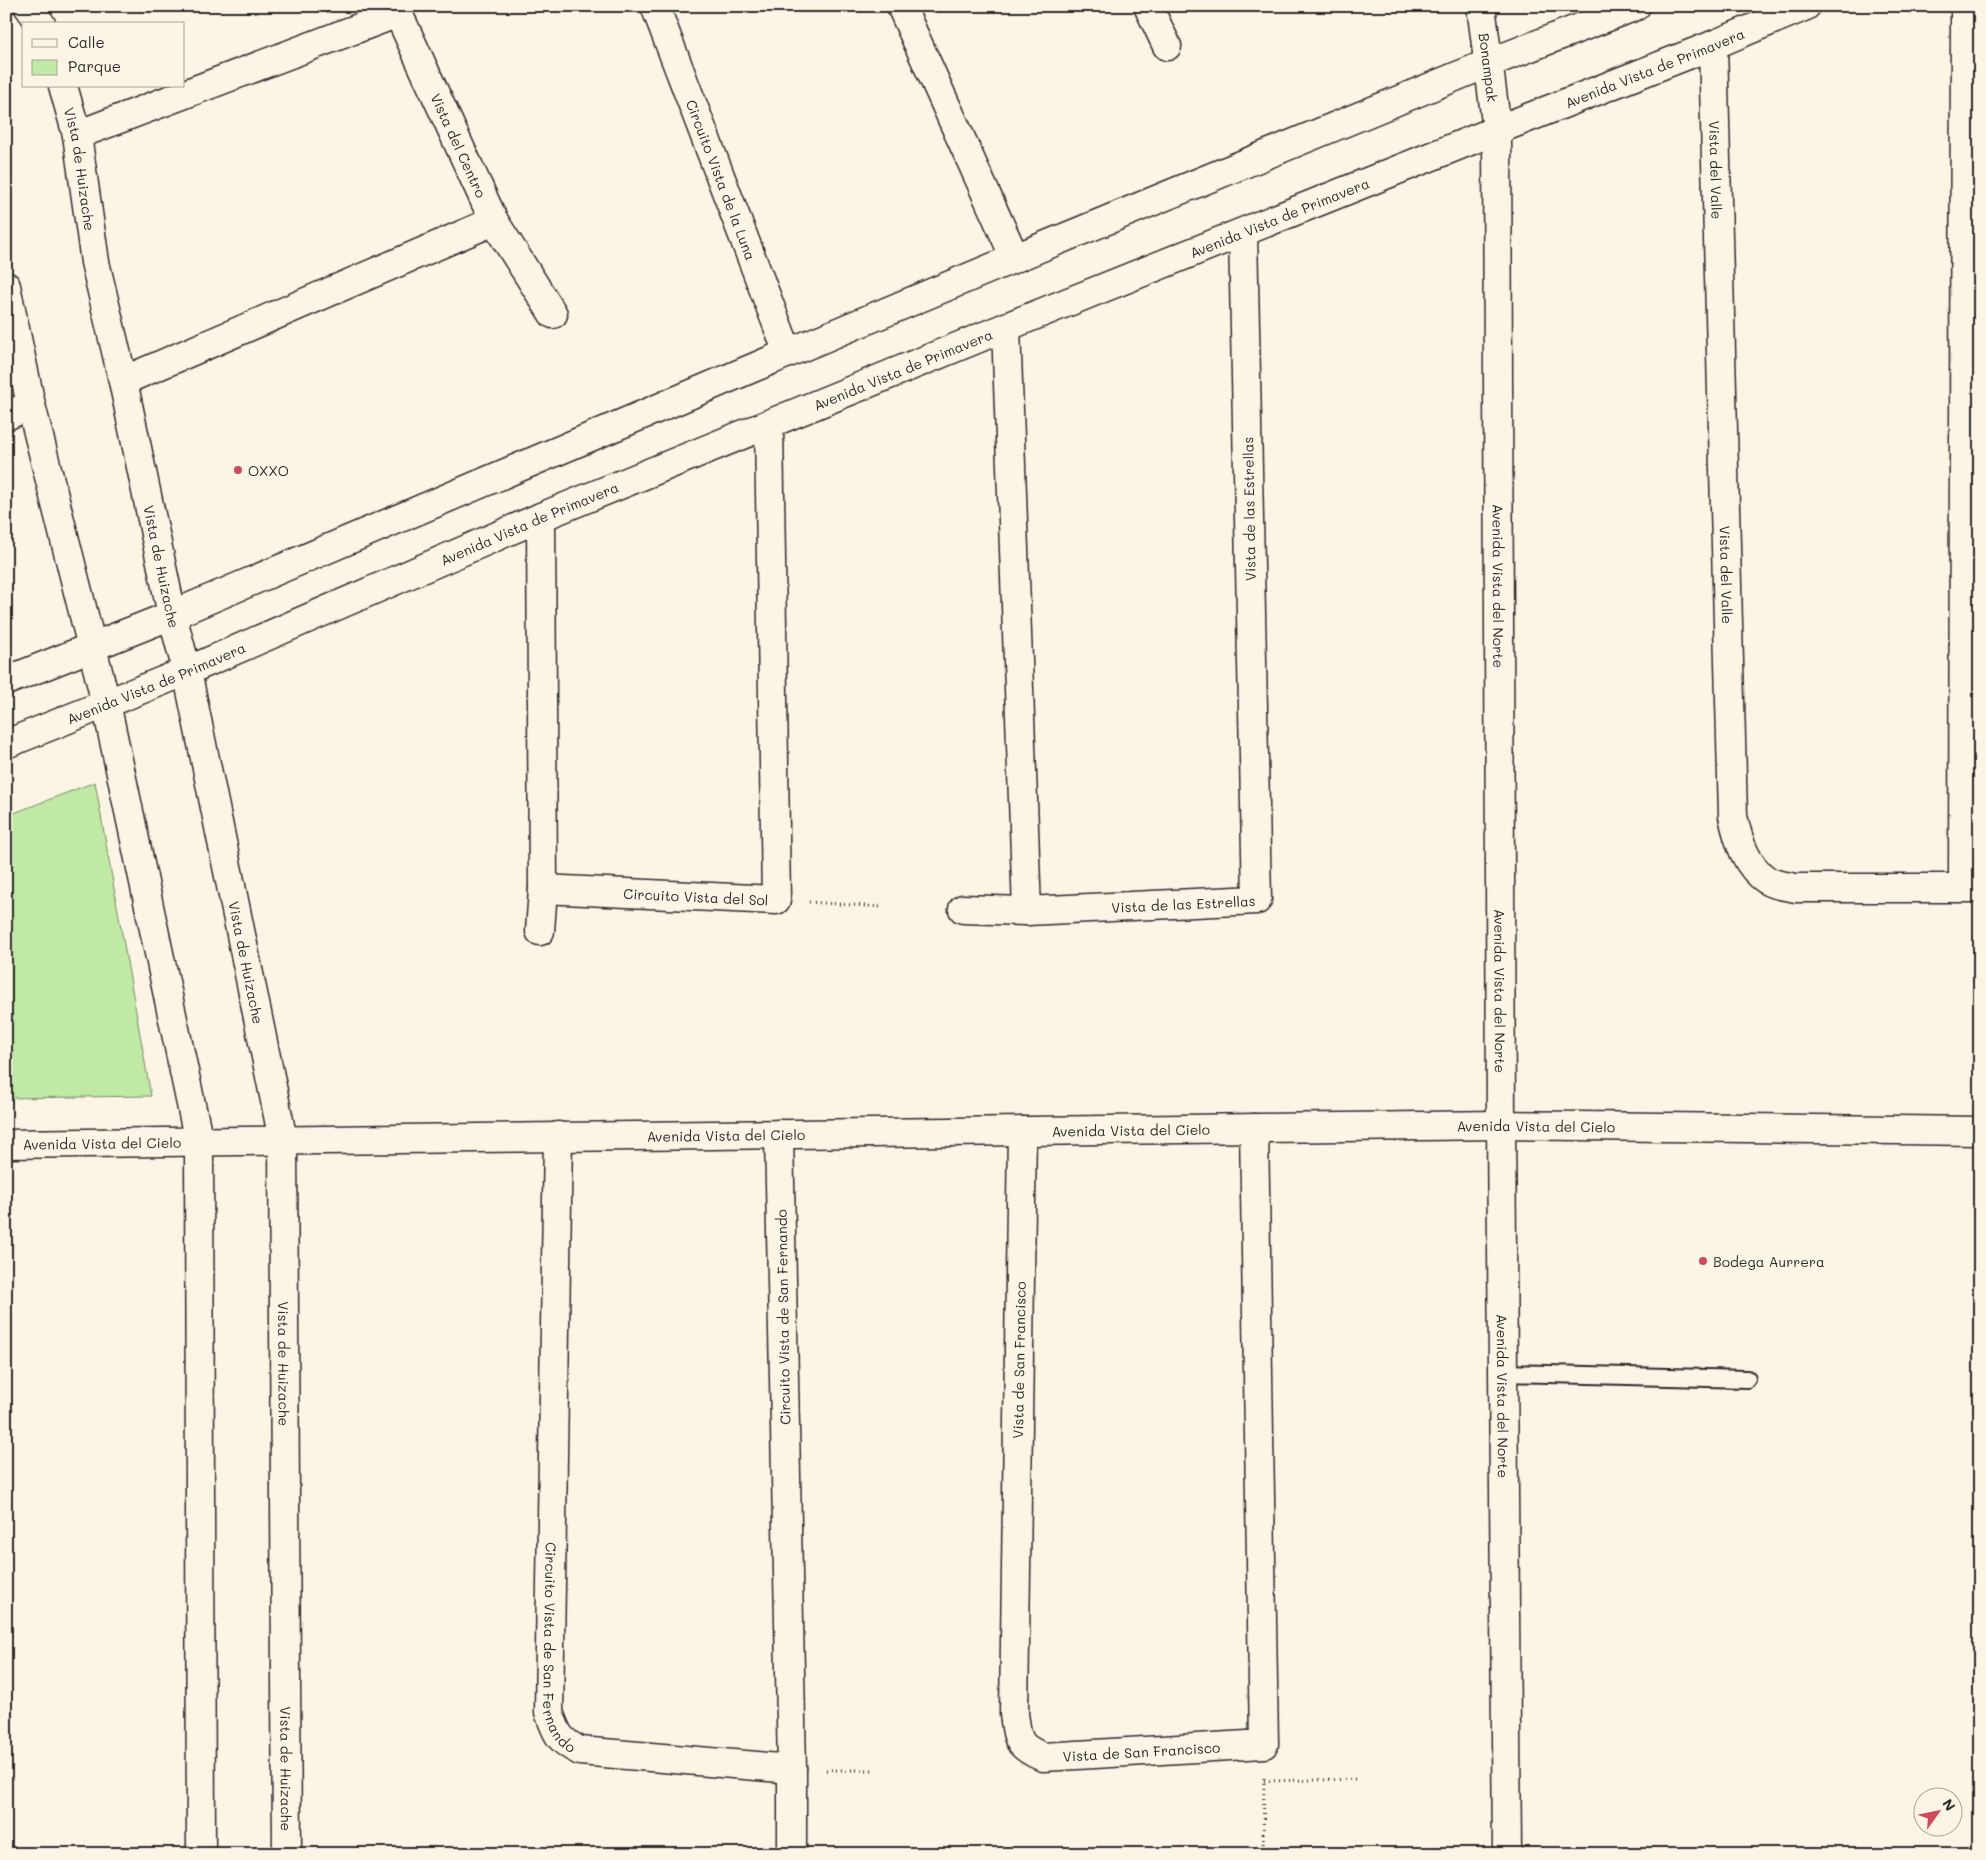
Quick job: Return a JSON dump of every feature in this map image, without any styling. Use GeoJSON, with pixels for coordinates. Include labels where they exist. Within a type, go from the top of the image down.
{"type":"FeatureCollection","features":[{"type":"Feature","properties":{"kind":"street"},"geometry":{"type":"LineString","coordinates":[[28,6],[40,22]]}},
{"type":"Feature","properties":{"kind":"street","name":"Circuito Vista de la Luna"},"geometry":{"type":"LineString","coordinates":[[655,6],[788,353]]}},
{"type":"Feature","properties":{"kind":"street"},"geometry":{"type":"LineString","coordinates":[[901,6],[1015,258]]}},
{"type":"Feature","properties":{"kind":"street"},"geometry":{"type":"LineString","coordinates":[[1148,6],[1167,46]]}},
{"type":"Feature","properties":{"kind":"street","name":"Bonampak"},"geometry":{"type":"LineString","coordinates":[[1481,6],[1497,130]]}},
{"type":"Feature","properties":{"kind":"street"},"geometry":{"type":"LineString","coordinates":[[6,681],[172,614],[1015,258],[1489,63],[1636,6]]}},
{"type":"Feature","properties":{"kind":"street","name":"Avenida Vista de Primavera"},"geometry":{"type":"LineString","coordinates":[[6,744],[186,671],[540,517],[1006,327],[1713,45],[1806,6]]}},
{"type":"Feature","properties":{"kind":"street"},"geometry":{"type":"LineString","coordinates":[[1964,6],[1971,887]]}},
{"type":"Feature","properties":{"kind":"street","name":"Vista del Centro"},"geometry":{"type":"LineString","coordinates":[[77,135],[398,10],[494,220],[554,314]]}},
{"type":"Feature","properties":{"kind":"street","name":"Vista del Valle"},"geometry":{"type":"LineString","coordinates":[[1713,45],[1733,816],[1738,840],[1751,865],[1769,882],[1795,888],[1971,887]]}},
{"type":"Feature","properties":{"kind":"street","name":"Vista de Huizache"},"geometry":{"type":"LineString","coordinates":[[64,88],[77,135],[95,262],[186,671],[283,1140],[287,1854]]}},
{"type":"Feature","properties":{"kind":"street","name":"Avenida Vista del Norte"},"geometry":{"type":"LineString","coordinates":[[1497,130],[1501,1125],[1507,1854]]}},
{"type":"Feature","properties":{"kind":"street"},"geometry":{"type":"LineString","coordinates":[[123,381],[494,220]]}},
{"type":"Feature","properties":{"kind":"street","name":"Vista de las Estrellas"},"geometry":{"type":"LineString","coordinates":[[1027,911],[1257,900],[1243,233]]}},
{"type":"Feature","properties":{"kind":"street"},"geometry":{"type":"LineString","coordinates":[[6,286],[31,405],[106,703],[199,1142],[201,1854]]}},
{"type":"Feature","properties":{"kind":"street"},"geometry":{"type":"LineString","coordinates":[[963,909],[1027,911],[1006,327]]}},
{"type":"Feature","properties":{"kind":"street"},"geometry":{"type":"LineString","coordinates":[[6,416],[31,405]]}},
{"type":"Feature","properties":{"kind":"street","name":"Circuito Vista del Sol"},"geometry":{"type":"LineString","coordinates":[[543,889],[776,900],[769,424]]}},
{"type":"Feature","properties":{"kind":"street"},"geometry":{"type":"LineString","coordinates":[[540,517],[543,889],[540,931]]}},
{"type":"Feature","properties":{"kind":"street","name":"Avenida Vista del Cielo"},"geometry":{"type":"LineString","coordinates":[[6,1144],[1501,1125],[1980,1131]]}},
{"type":"Feature","properties":{"kind":"street"},"geometry":{"type":"LineString","coordinates":[[1254,1128],[1264,1744]]}},
{"type":"Feature","properties":{"kind":"street","name":"Vista de San Francisco"},"geometry":{"type":"LineString","coordinates":[[1022,1131],[1014,1714],[1017,1736],[1025,1750],[1043,1757],[1264,1744]]}},
{"type":"Feature","properties":{"kind":"street","name":"Circuito Vista de San Fernando"},"geometry":{"type":"LineString","coordinates":[[558,1136],[549,1712],[556,1731],[565,1744],[580,1751],[792,1769],[779,1134]]}},
{"type":"Feature","properties":{"kind":"street"},"geometry":{"type":"LineString","coordinates":[[792,1769],[792,1854]]}},
{"type":"Feature","properties":{"kind":"lane"},"geometry":{"type":"LineString","coordinates":[[1503,1373],[1747,1379]]}},
{"type":"Feature","properties":{"kind":"path"},"geometry":{"type":"LineString","coordinates":[[776,900],[881,907]]}},
{"type":"Feature","properties":{"kind":"path"},"geometry":{"type":"LineString","coordinates":[[1263,1854],[1264,1744]]}},
{"type":"Feature","properties":{"kind":"path"},"geometry":{"type":"LineString","coordinates":[[792,1769],[873,1770]]}},
{"type":"Feature","properties":{"kind":"path"},"geometry":{"type":"LineString","coordinates":[[1264,1781],[1358,1779]]}},
{"type":"Feature","properties":{"kind":"green space"},"geometry":{"type":"Polygon","coordinates":[[[95,782],[151,1096],[6,1098],[6,816],[95,782]]]}},
{"type":"Feature","properties":{"kind":"place","name":"OXXO"},"geometry":{"type":"Point","coordinates":[238,470]}},
{"type":"Feature","properties":{"kind":"place","name":"Bodega Aurrera"},"geometry":{"type":"Point","coordinates":[1703,1261]}}]}
